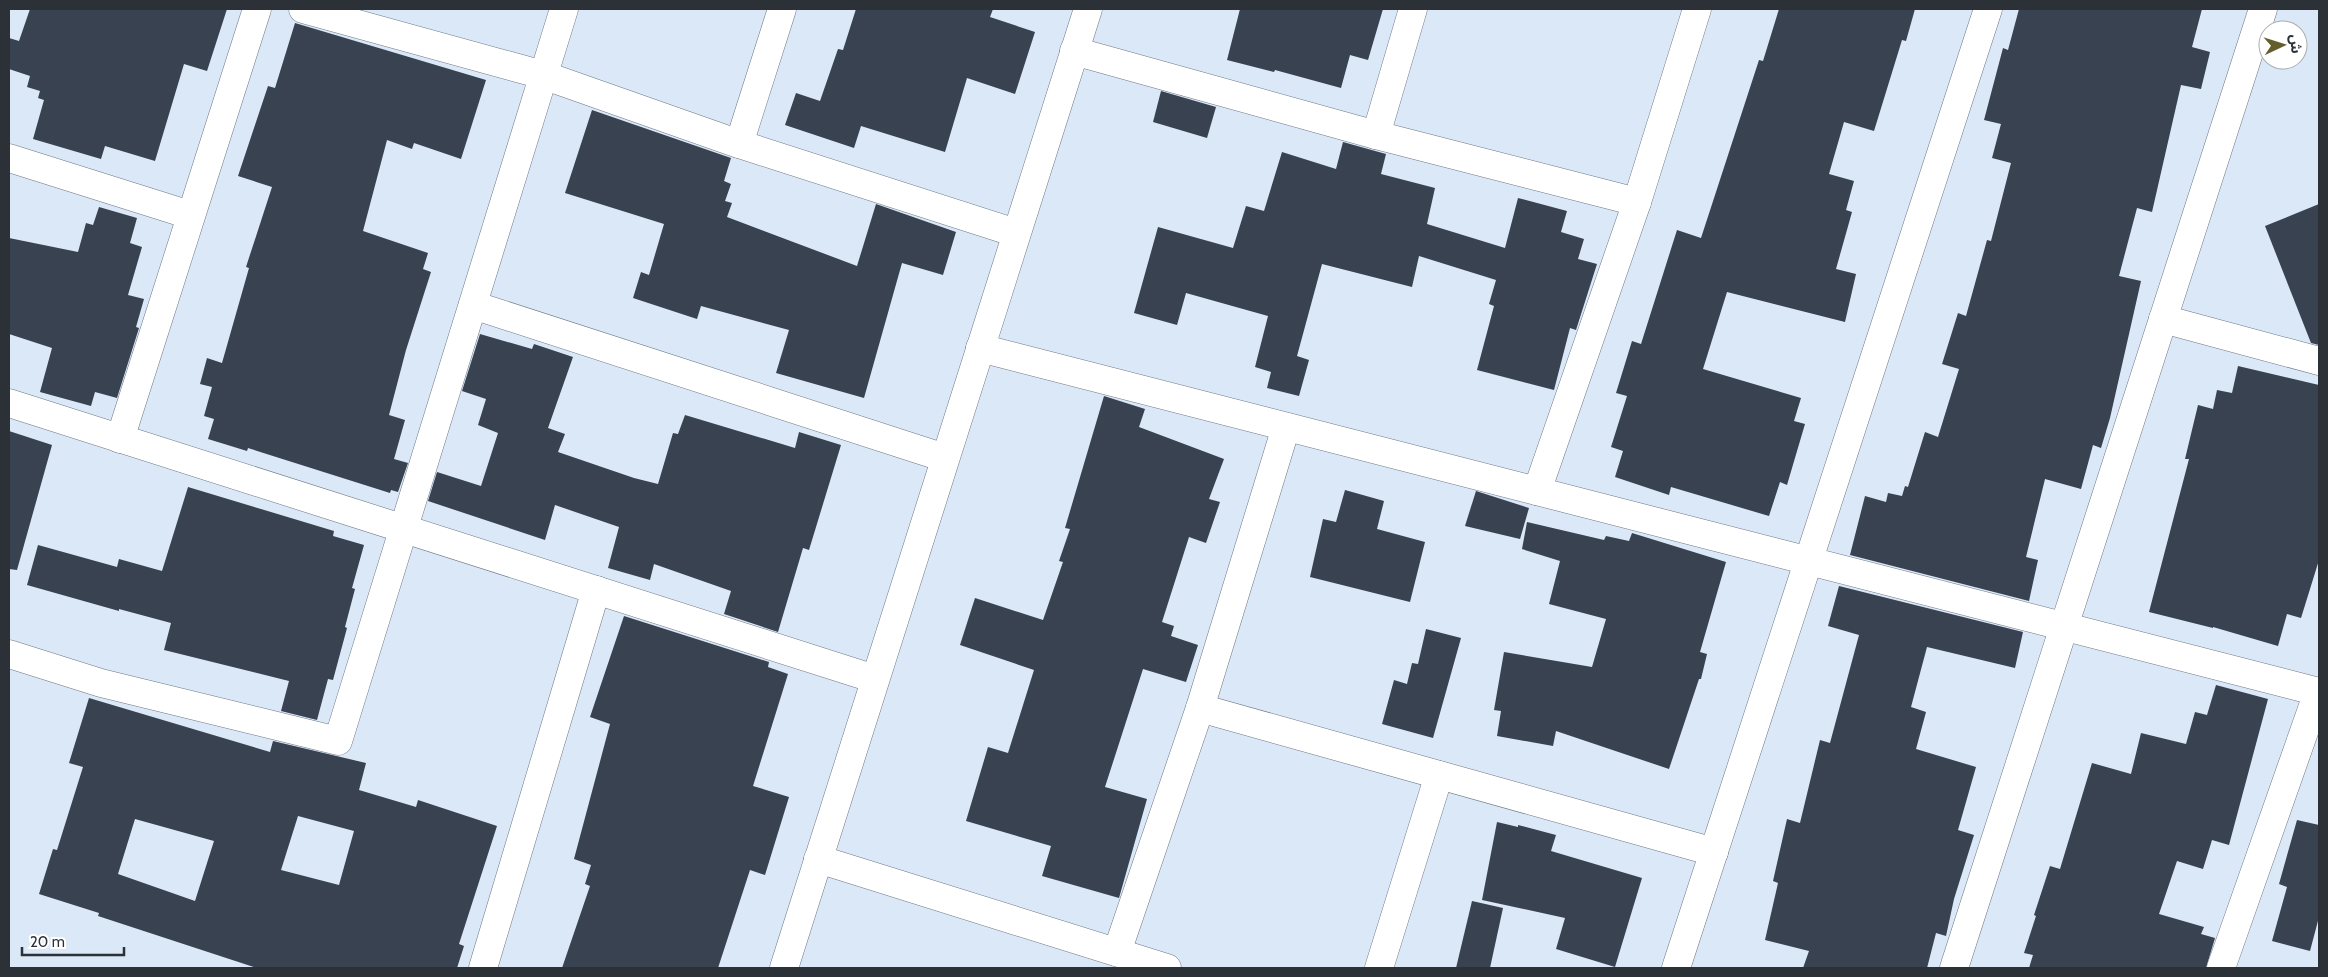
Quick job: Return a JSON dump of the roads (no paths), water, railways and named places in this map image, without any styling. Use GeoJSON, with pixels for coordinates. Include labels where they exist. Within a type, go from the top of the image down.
{"type":"FeatureCollection","features":[{"type":"Feature","properties":{"kind":"street"},"geometry":{"type":"LineString","coordinates":[[120,439],[257,9]]}},
{"type":"Feature","properties":{"kind":"street"},"geometry":{"type":"LineString","coordinates":[[303,9],[543,75],[739,144],[1016,233]]}},
{"type":"Feature","properties":{"kind":"street"},"geometry":{"type":"LineString","coordinates":[[9,654],[101,683],[338,741],[564,9]]}},
{"type":"Feature","properties":{"kind":"street"},"geometry":{"type":"LineString","coordinates":[[739,144],[782,9]]}},
{"type":"Feature","properties":{"kind":"street"},"geometry":{"type":"LineString","coordinates":[[784,968],[1088,9]]}},
{"type":"Feature","properties":{"kind":"street"},"geometry":{"type":"LineString","coordinates":[[1376,135],[1413,9]]}},
{"type":"Feature","properties":{"kind":"street"},"geometry":{"type":"LineString","coordinates":[[1537,491],[1636,202],[1697,9]]}},
{"type":"Feature","properties":{"kind":"street"},"geometry":{"type":"LineString","coordinates":[[1676,968],[1988,9]]}},
{"type":"Feature","properties":{"kind":"street"},"geometry":{"type":"LineString","coordinates":[[1954,968],[2263,9]]}},
{"type":"Feature","properties":{"kind":"street"},"geometry":{"type":"LineString","coordinates":[[1074,51],[1376,135],[1636,202]]}},
{"type":"Feature","properties":{"kind":"street"},"geometry":{"type":"LineString","coordinates":[[9,158],[190,215]]}},
{"type":"Feature","properties":{"kind":"street"},"geometry":{"type":"LineString","coordinates":[[473,305],[945,458]]}},
{"type":"Feature","properties":{"kind":"street"},"geometry":{"type":"LineString","coordinates":[[2163,319],[2319,361]]}},
{"type":"Feature","properties":{"kind":"street"},"geometry":{"type":"LineString","coordinates":[[980,348],[2318,692],[2221,968]]}},
{"type":"Feature","properties":{"kind":"street"},"geometry":{"type":"LineString","coordinates":[[9,403],[875,679]]}},
{"type":"Feature","properties":{"kind":"street"},"geometry":{"type":"LineString","coordinates":[[1117,952],[1200,708],[1286,427]]}},
{"type":"Feature","properties":{"kind":"street"},"geometry":{"type":"LineString","coordinates":[[483,968],[596,590]]}},
{"type":"Feature","properties":{"kind":"street"},"geometry":{"type":"LineString","coordinates":[[1200,708],[1714,852]]}},
{"type":"Feature","properties":{"kind":"street"},"geometry":{"type":"LineString","coordinates":[[1379,968],[1439,776]]}},
{"type":"Feature","properties":{"kind":"street"},"geometry":{"type":"LineString","coordinates":[[818,859],[1167,968]]}}]}
